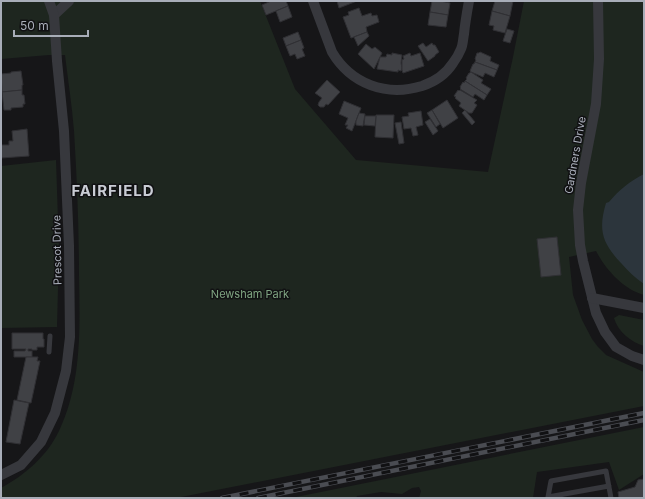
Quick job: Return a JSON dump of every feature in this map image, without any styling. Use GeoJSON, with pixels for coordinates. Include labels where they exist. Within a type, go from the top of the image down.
{"type":"FeatureCollection","features":[{"type":"Feature","properties":{"kind":"street","name":"Prescot Drive"},"geometry":{"type":"LineString","coordinates":[[1,475],[21,465],[41,442],[55,413],[66,371],[70,337],[69,246],[64,131],[54,15],[49,1]]}},
{"type":"Feature","properties":{"kind":"street"},"geometry":{"type":"LineString","coordinates":[[54,15],[69,1]]}},
{"type":"Feature","properties":{"kind":"street"},"geometry":{"type":"LineString","coordinates":[[313,1],[332,52],[341,65],[352,76],[368,84],[396,90],[406,90],[426,84],[444,74],[453,64],[461,49],[469,1]]}},
{"type":"Feature","properties":{"kind":"street","name":"Gardners Drive"},"geometry":{"type":"LineString","coordinates":[[598,1],[599,59],[596,104],[581,183],[578,210],[582,261],[596,313],[604,332],[616,347],[632,356],[644,360]]}},
{"type":"Feature","properties":{"kind":"street"},"geometry":{"type":"LineString","coordinates":[[592,298],[644,308]]}},
{"type":"Feature","properties":{"kind":"lane"},"geometry":{"type":"LineString","coordinates":[[49,352],[50,336]]}},
{"type":"Feature","properties":{"kind":"lane"},"geometry":{"type":"LineString","coordinates":[[609,486],[548,497],[551,481],[606,471],[609,486],[611,498]]}},
{"type":"Feature","properties":{"kind":"green space","name":"Newsham Park"},"geometry":{"type":"Polygon","coordinates":[[[1,1],[260,1],[295,89],[356,160],[488,172],[524,1],[644,1],[644,295],[629,288],[616,278],[610,272],[596,251],[569,257],[573,295],[582,320],[592,339],[606,355],[644,372],[644,406],[176,498],[1,498],[1,488],[27,471],[42,457],[54,440],[67,413],[76,375],[80,315],[74,131],[65,55],[1,59],[1,1]]]}},
{"type":"Feature","properties":{"kind":"green space"},"geometry":{"type":"Polygon","coordinates":[[[56,160],[59,250],[57,327],[1,328],[1,166],[56,160]]]}},
{"type":"Feature","properties":{"kind":"green space"},"geometry":{"type":"Polygon","coordinates":[[[619,315],[644,320],[644,346],[634,342],[622,332],[614,318],[619,315]]]}},
{"type":"Feature","properties":{"kind":"green space"},"geometry":{"type":"Polygon","coordinates":[[[644,427],[644,474],[619,490],[609,462],[537,472],[533,498],[419,498],[421,491],[419,487],[412,488],[402,494],[381,492],[357,496],[356,498],[291,498],[644,427]]]}},
{"type":"Feature","properties":{"kind":"shaded area"},"geometry":{"type":"Polygon","coordinates":[[[644,174],[644,284],[632,274],[610,249],[603,236],[602,221],[606,203],[609,202],[625,186],[644,174]]]}},
{"type":"Feature","properties":{"kind":"building"},"geometry":{"type":"Polygon","coordinates":[[[271,1],[286,1],[288,6],[266,15],[262,5],[271,1]]]}},
{"type":"Feature","properties":{"kind":"building"},"geometry":{"type":"Polygon","coordinates":[[[337,1],[357,1],[339,8],[337,1]]]}},
{"type":"Feature","properties":{"kind":"building"},"geometry":{"type":"Polygon","coordinates":[[[432,1],[450,3],[448,15],[430,12],[432,1]]]}},
{"type":"Feature","properties":{"kind":"building"},"geometry":{"type":"Polygon","coordinates":[[[495,1],[513,1],[510,16],[492,11],[495,1]]]}},
{"type":"Feature","properties":{"kind":"building"},"geometry":{"type":"Polygon","coordinates":[[[288,6],[292,17],[280,22],[276,11],[288,6]]]}},
{"type":"Feature","properties":{"kind":"building"},"geometry":{"type":"Polygon","coordinates":[[[359,8],[362,16],[371,13],[372,16],[377,15],[379,22],[366,27],[367,32],[351,38],[343,17],[349,15],[348,12],[359,8]]]}},
{"type":"Feature","properties":{"kind":"building"},"geometry":{"type":"Polygon","coordinates":[[[492,11],[510,16],[505,33],[493,30],[494,26],[489,25],[492,11]]]}},
{"type":"Feature","properties":{"kind":"building"},"geometry":{"type":"Polygon","coordinates":[[[430,12],[448,15],[446,27],[428,25],[430,12]]]}},
{"type":"Feature","properties":{"kind":"building"},"geometry":{"type":"Polygon","coordinates":[[[507,29],[514,31],[510,43],[503,41],[507,29]]]}},
{"type":"Feature","properties":{"kind":"building"},"geometry":{"type":"Polygon","coordinates":[[[298,32],[301,40],[286,46],[283,38],[298,32]]]}},
{"type":"Feature","properties":{"kind":"building"},"geometry":{"type":"Polygon","coordinates":[[[367,32],[369,36],[358,46],[354,37],[367,32]]]}},
{"type":"Feature","properties":{"kind":"building"},"geometry":{"type":"Polygon","coordinates":[[[301,40],[304,48],[302,49],[305,56],[297,59],[295,54],[290,56],[286,46],[301,40]]]}},
{"type":"Feature","properties":{"kind":"building"},"geometry":{"type":"Polygon","coordinates":[[[423,43],[426,47],[432,43],[439,52],[428,61],[418,46],[423,43]]]}},
{"type":"Feature","properties":{"kind":"building"},"geometry":{"type":"Polygon","coordinates":[[[366,44],[372,49],[375,47],[382,53],[374,69],[358,54],[366,44]]]}},
{"type":"Feature","properties":{"kind":"building"},"geometry":{"type":"Polygon","coordinates":[[[480,52],[491,57],[490,61],[499,65],[497,70],[475,62],[477,53],[480,52]]]}},
{"type":"Feature","properties":{"kind":"building"},"geometry":{"type":"Polygon","coordinates":[[[392,53],[402,55],[401,71],[398,70],[398,72],[377,69],[380,57],[386,57],[387,54],[392,55],[392,53]]]}},
{"type":"Feature","properties":{"kind":"building"},"geometry":{"type":"Polygon","coordinates":[[[410,53],[411,56],[420,53],[424,66],[403,73],[403,56],[410,53]]]}},
{"type":"Feature","properties":{"kind":"building"},"geometry":{"type":"Polygon","coordinates":[[[475,62],[497,70],[494,77],[485,73],[483,77],[471,72],[470,71],[475,62]]]}},
{"type":"Feature","properties":{"kind":"building"},"geometry":{"type":"Polygon","coordinates":[[[21,71],[23,85],[22,90],[2,92],[1,74],[21,71]]]}},
{"type":"Feature","properties":{"kind":"building"},"geometry":{"type":"Polygon","coordinates":[[[471,72],[483,80],[481,83],[491,89],[487,95],[465,81],[471,72]]]}},
{"type":"Feature","properties":{"kind":"building"},"geometry":{"type":"Polygon","coordinates":[[[327,80],[340,92],[328,105],[326,104],[324,107],[320,107],[318,105],[322,98],[315,93],[327,80]]]}},
{"type":"Feature","properties":{"kind":"building"},"geometry":{"type":"Polygon","coordinates":[[[465,81],[487,95],[484,100],[475,94],[473,97],[460,89],[465,81]]]}},
{"type":"Feature","properties":{"kind":"building"},"geometry":{"type":"Polygon","coordinates":[[[22,90],[25,104],[23,104],[23,107],[4,110],[2,92],[22,90]]]}},
{"type":"Feature","properties":{"kind":"building"},"geometry":{"type":"Polygon","coordinates":[[[458,90],[477,100],[474,103],[477,105],[472,113],[469,113],[459,106],[461,103],[454,96],[458,90]]]}},
{"type":"Feature","properties":{"kind":"building"},"geometry":{"type":"Polygon","coordinates":[[[447,100],[458,118],[443,128],[432,110],[447,100]]]}},
{"type":"Feature","properties":{"kind":"building"},"geometry":{"type":"Polygon","coordinates":[[[344,101],[361,108],[352,131],[346,128],[348,125],[345,125],[348,118],[339,114],[344,101]]]}},
{"type":"Feature","properties":{"kind":"building"},"geometry":{"type":"Polygon","coordinates":[[[432,110],[440,124],[436,127],[427,113],[432,110]]]}},
{"type":"Feature","properties":{"kind":"building"},"geometry":{"type":"Polygon","coordinates":[[[465,110],[475,122],[472,125],[462,113],[465,110]]]}},
{"type":"Feature","properties":{"kind":"building"},"geometry":{"type":"Polygon","coordinates":[[[421,111],[423,125],[416,127],[418,135],[413,136],[411,128],[404,129],[402,117],[409,116],[408,113],[421,111]]]}},
{"type":"Feature","properties":{"kind":"building"},"geometry":{"type":"Polygon","coordinates":[[[359,113],[365,114],[363,126],[356,125],[359,113]]]}},
{"type":"Feature","properties":{"kind":"building"},"geometry":{"type":"Polygon","coordinates":[[[376,115],[394,115],[393,138],[375,137],[376,115]]]}},
{"type":"Feature","properties":{"kind":"building"},"geometry":{"type":"Polygon","coordinates":[[[365,116],[376,116],[375,126],[364,125],[365,116]]]}},
{"type":"Feature","properties":{"kind":"building"},"geometry":{"type":"Polygon","coordinates":[[[430,119],[438,131],[433,135],[425,122],[430,119]]]}},
{"type":"Feature","properties":{"kind":"building"},"geometry":{"type":"Polygon","coordinates":[[[401,122],[404,143],[399,144],[395,123],[401,122]]]}},
{"type":"Feature","properties":{"kind":"building"},"geometry":{"type":"Polygon","coordinates":[[[27,129],[29,156],[1,158],[1,145],[9,145],[9,141],[13,141],[12,131],[27,129]]]}},
{"type":"Feature","properties":{"kind":"building"},"geometry":{"type":"Polygon","coordinates":[[[557,237],[561,275],[541,277],[537,239],[557,237]]]}},
{"type":"Feature","properties":{"kind":"building"},"geometry":{"type":"Polygon","coordinates":[[[12,333],[43,333],[44,347],[37,347],[37,350],[28,349],[28,351],[32,351],[32,357],[14,357],[14,351],[25,351],[26,349],[12,349],[12,333]]]}},
{"type":"Feature","properties":{"kind":"building"},"geometry":{"type":"Polygon","coordinates":[[[26,357],[38,357],[37,361],[40,361],[31,403],[17,400],[26,357]]]}},
{"type":"Feature","properties":{"kind":"building"},"geometry":{"type":"Polygon","coordinates":[[[14,400],[29,403],[20,444],[6,442],[14,400]]]}},
{"type":"Feature","properties":{"kind":"building"},"geometry":{"type":"Polygon","coordinates":[[[644,479],[644,498],[619,498],[618,492],[635,487],[638,480],[644,479]]]}},
{"type":"Feature","properties":{"kind":"railway"},"geometry":{"type":"LineString","coordinates":[[222,498],[644,413]]}},
{"type":"Feature","properties":{"kind":"railway"},"geometry":{"type":"LineString","coordinates":[[258,498],[644,420]]}},
{"type":"Feature","properties":{"kind":"district","name":"FAIRFIELD"},"geometry":{"type":"Point","coordinates":[113,191]}}]}
